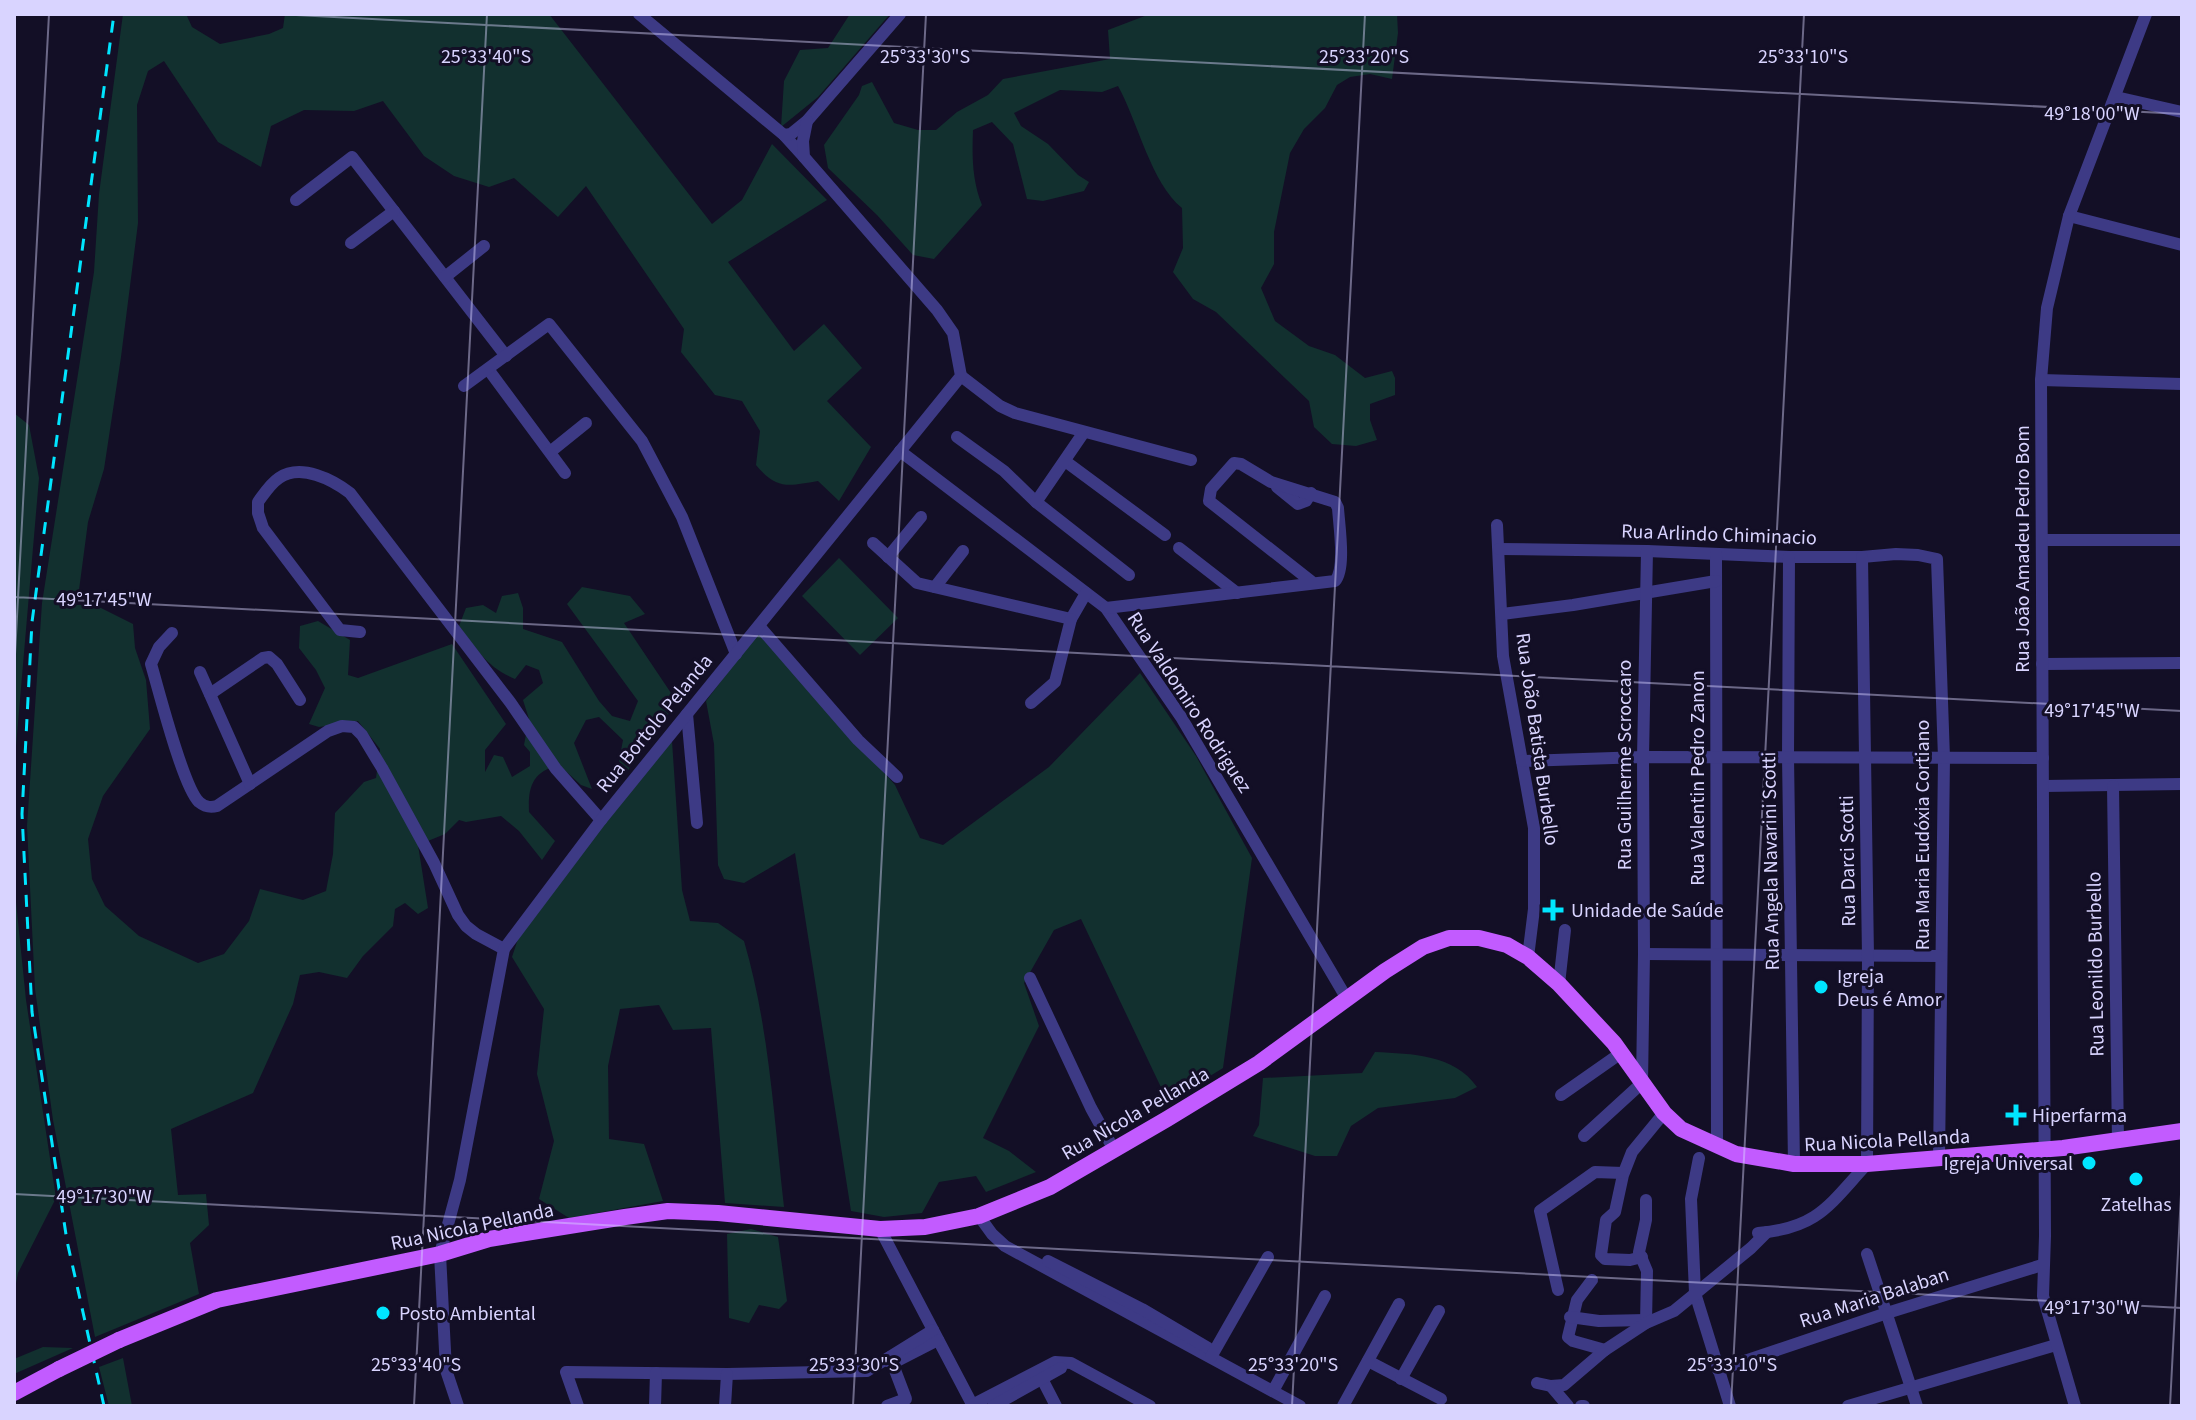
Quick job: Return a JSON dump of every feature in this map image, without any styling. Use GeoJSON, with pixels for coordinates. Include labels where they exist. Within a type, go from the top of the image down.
{"type":"FeatureCollection","features":[{"type":"Feature","properties":{"kind":"main road","name":"Rua Nicola Pellanda"},"geometry":{"type":"LineString","coordinates":[[14,1393],[119,1340],[217,1300],[440,1254],[489,1239],[668,1211],[880,1229],[925,1227],[979,1216],[1050,1187],[1259,1063],[1423,947],[1449,938],[1493,941],[1528,957],[1559,984],[1621,1053],[1664,1113],[1681,1129],[1736,1154],[1794,1164],[1867,1164],[2045,1150],[2182,1131]]}},
{"type":"Feature","properties":{"kind":"street"},"geometry":{"type":"LineString","coordinates":[[639,14],[784,135],[804,157],[937,310],[953,333],[961,376],[1007,410],[1191,460]]}},
{"type":"Feature","properties":{"kind":"street"},"geometry":{"type":"LineString","coordinates":[[784,135],[791,134],[807,121],[900,14]]}},
{"type":"Feature","properties":{"kind":"street","name":"Rua João Amadeu Pedro Bom"},"geometry":{"type":"LineString","coordinates":[[2075,1406],[2043,1296],[2041,380],[2047,308],[2069,216],[2146,14]]}},
{"type":"Feature","properties":{"kind":"street"},"geometry":{"type":"LineString","coordinates":[[2116,97],[2182,112]]}},
{"type":"Feature","properties":{"kind":"street"},"geometry":{"type":"LineString","coordinates":[[804,157],[807,121]]}},
{"type":"Feature","properties":{"kind":"street"},"geometry":{"type":"LineString","coordinates":[[296,200],[352,157],[506,356]]}},
{"type":"Feature","properties":{"kind":"street"},"geometry":{"type":"LineString","coordinates":[[351,243],[394,211]]}},
{"type":"Feature","properties":{"kind":"street"},"geometry":{"type":"LineString","coordinates":[[2069,216],[2182,245]]}},
{"type":"Feature","properties":{"kind":"street"},"geometry":{"type":"LineString","coordinates":[[445,277],[484,246]]}},
{"type":"Feature","properties":{"kind":"street"},"geometry":{"type":"LineString","coordinates":[[464,386],[549,324],[642,441],[682,517],[736,654]]}},
{"type":"Feature","properties":{"kind":"street"},"geometry":{"type":"LineString","coordinates":[[488,369],[565,473]]}},
{"type":"Feature","properties":{"kind":"street","name":"Rua Bortolo Pelanda"},"geometry":{"type":"LineString","coordinates":[[458,1406],[446,1370],[440,1254],[460,1180],[504,949],[601,820],[961,376]]}},
{"type":"Feature","properties":{"kind":"street"},"geometry":{"type":"LineString","coordinates":[[2041,380],[2182,384]]}},
{"type":"Feature","properties":{"kind":"street"},"geometry":{"type":"LineString","coordinates":[[550,452],[586,423]]}},
{"type":"Feature","properties":{"kind":"street"},"geometry":{"type":"LineString","coordinates":[[1036,502],[1084,432]]}},
{"type":"Feature","properties":{"kind":"street"},"geometry":{"type":"LineString","coordinates":[[957,437],[1004,471],[1036,502],[1129,575]]}},
{"type":"Feature","properties":{"kind":"street","name":"Rua Valdomiro Rodriguez"},"geometry":{"type":"LineString","coordinates":[[900,451],[1106,608],[1181,717],[1347,999]]}},
{"type":"Feature","properties":{"kind":"street"},"geometry":{"type":"LineString","coordinates":[[1065,461],[1165,535]]}},
{"type":"Feature","properties":{"kind":"street"},"geometry":{"type":"LineString","coordinates":[[1106,608],[1335,581],[1340,569],[1338,508],[1333,500],[1271,482],[1234,463],[1211,489],[1208,498],[1213,506],[1312,582]]}},
{"type":"Feature","properties":{"kind":"street"},"geometry":{"type":"LineString","coordinates":[[360,632],[340,630],[263,528],[258,502],[280,477],[295,473],[321,477],[334,481],[350,493],[510,702],[556,769],[601,820]]}},
{"type":"Feature","properties":{"kind":"street"},"geometry":{"type":"LineString","coordinates":[[888,557],[921,517]]}},
{"type":"Feature","properties":{"kind":"street","name":"Rua João Batista Burbello"},"geometry":{"type":"LineString","coordinates":[[1497,525],[1503,656],[1534,828],[1534,909],[1528,957]]}},
{"type":"Feature","properties":{"kind":"street"},"geometry":{"type":"LineString","coordinates":[[2043,540],[2182,540]]}},
{"type":"Feature","properties":{"kind":"street"},"geometry":{"type":"LineString","coordinates":[[873,543],[917,583],[1071,619]]}},
{"type":"Feature","properties":{"kind":"street"},"geometry":{"type":"LineString","coordinates":[[1179,548],[1237,593]]}},
{"type":"Feature","properties":{"kind":"street","name":"Rua Arlindo Chiminacio"},"geometry":{"type":"LineString","coordinates":[[1499,549],[1789,557],[1896,554],[1937,559]]}},
{"type":"Feature","properties":{"kind":"street"},"geometry":{"type":"LineString","coordinates":[[935,587],[963,551]]}},
{"type":"Feature","properties":{"kind":"street","name":"Rua Guilherme Scroccaro"},"geometry":{"type":"LineString","coordinates":[[1642,1083],[1647,551]]}},
{"type":"Feature","properties":{"kind":"street","name":"Rua Valentin Pedro Zanon"},"geometry":{"type":"LineString","coordinates":[[1716,554],[1717,1147]]}},
{"type":"Feature","properties":{"kind":"street","name":"Rua Angela Navarini Scotti"},"geometry":{"type":"LineString","coordinates":[[1789,557],[1788,757],[1794,1164]]}},
{"type":"Feature","properties":{"kind":"street","name":"Rua Darci Scotti"},"geometry":{"type":"LineString","coordinates":[[1862,557],[1868,956],[1867,1164]]}},
{"type":"Feature","properties":{"kind":"street","name":"Rua Maria Eudóxia Cortiano"},"geometry":{"type":"LineString","coordinates":[[1937,559],[1944,758],[1939,1159]]}},
{"type":"Feature","properties":{"kind":"street"},"geometry":{"type":"LineString","coordinates":[[1502,614],[1716,581]]}},
{"type":"Feature","properties":{"kind":"street"},"geometry":{"type":"LineString","coordinates":[[1031,703],[1055,682],[1071,619],[1086,593]]}},
{"type":"Feature","properties":{"kind":"street"},"geometry":{"type":"LineString","coordinates":[[759,626],[834,713],[897,777]]}},
{"type":"Feature","properties":{"kind":"street"},"geometry":{"type":"LineString","coordinates":[[172,633],[159,647],[151,664],[190,786],[199,802],[211,808],[328,731],[342,726],[354,727],[382,768],[434,863],[458,915],[476,934],[504,949]]}},
{"type":"Feature","properties":{"kind":"street"},"geometry":{"type":"LineString","coordinates":[[210,694],[269,657],[300,700]]}},
{"type":"Feature","properties":{"kind":"street"},"geometry":{"type":"LineString","coordinates":[[2042,664],[2182,663]]}},
{"type":"Feature","properties":{"kind":"street"},"geometry":{"type":"LineString","coordinates":[[200,672],[250,784]]}},
{"type":"Feature","properties":{"kind":"street"},"geometry":{"type":"LineString","coordinates":[[687,714],[697,823]]}},
{"type":"Feature","properties":{"kind":"street"},"geometry":{"type":"LineString","coordinates":[[1522,761],[1643,757],[2043,758]]}},
{"type":"Feature","properties":{"kind":"street"},"geometry":{"type":"LineString","coordinates":[[2044,786],[2182,784]]}},
{"type":"Feature","properties":{"kind":"street","name":"Rua Leonildo Burbello"},"geometry":{"type":"LineString","coordinates":[[2113,786],[2118,1141]]}},
{"type":"Feature","properties":{"kind":"street"},"geometry":{"type":"LineString","coordinates":[[1559,984],[1565,930]]}},
{"type":"Feature","properties":{"kind":"street"},"geometry":{"type":"LineString","coordinates":[[1644,954],[1941,956]]}},
{"type":"Feature","properties":{"kind":"street"},"geometry":{"type":"LineString","coordinates":[[1030,978],[1113,1148]]}},
{"type":"Feature","properties":{"kind":"street"},"geometry":{"type":"LineString","coordinates":[[1561,1095],[1621,1053]]}},
{"type":"Feature","properties":{"kind":"street"},"geometry":{"type":"LineString","coordinates":[[1584,1136],[1642,1083]]}},
{"type":"Feature","properties":{"kind":"street"},"geometry":{"type":"LineString","coordinates":[[1642,1257],[1605,1259],[1601,1255],[1604,1226],[1615,1212],[1623,1173],[1632,1152],[1664,1113]]}},
{"type":"Feature","properties":{"kind":"street"},"geometry":{"type":"LineString","coordinates":[[1699,1158],[1691,1199],[1695,1293],[1730,1406]]}},
{"type":"Feature","properties":{"kind":"street"},"geometry":{"type":"LineString","coordinates":[[1537,1383],[1564,1385],[1605,1350],[1646,1322],[1674,1311],[1751,1248],[1762,1232],[1783,1231],[1826,1208],[1867,1164]]}},
{"type":"Feature","properties":{"kind":"street"},"geometry":{"type":"LineString","coordinates":[[1558,1290],[1540,1211],[1595,1172],[1623,1173]]}},
{"type":"Feature","properties":{"kind":"street"},"geometry":{"type":"LineString","coordinates":[[1646,1200],[1646,1220],[1639,1252],[1647,1271],[1646,1322]]}},
{"type":"Feature","properties":{"kind":"street"},"geometry":{"type":"LineString","coordinates":[[979,1216],[994,1237],[1140,1313],[1300,1406]]}},
{"type":"Feature","properties":{"kind":"street"},"geometry":{"type":"LineString","coordinates":[[880,1229],[973,1406],[1071,1363],[1150,1406]]}},
{"type":"Feature","properties":{"kind":"street"},"geometry":{"type":"LineString","coordinates":[[1867,1254],[1917,1406]]}},
{"type":"Feature","properties":{"kind":"street"},"geometry":{"type":"LineString","coordinates":[[1212,1354],[1268,1257]]}},
{"type":"Feature","properties":{"kind":"street","name":"Rua Maria Balaban"},"geometry":{"type":"LineString","coordinates":[[1718,1370],[2042,1265]]}},
{"type":"Feature","properties":{"kind":"street"},"geometry":{"type":"LineString","coordinates":[[1592,1280],[1577,1300],[1570,1317],[1568,1337],[1605,1350]]}},
{"type":"Feature","properties":{"kind":"street"},"geometry":{"type":"LineString","coordinates":[[1273,1391],[1325,1296]]}},
{"type":"Feature","properties":{"kind":"street"},"geometry":{"type":"LineString","coordinates":[[1343,1406],[1399,1304]]}},
{"type":"Feature","properties":{"kind":"street"},"geometry":{"type":"LineString","coordinates":[[1401,1379],[1439,1311]]}},
{"type":"Feature","properties":{"kind":"street"},"geometry":{"type":"LineString","coordinates":[[1570,1317],[1646,1322]]}},
{"type":"Feature","properties":{"kind":"street"},"geometry":{"type":"LineString","coordinates":[[578,1406],[566,1372],[727,1374],[867,1371],[935,1335]]}},
{"type":"Feature","properties":{"kind":"street"},"geometry":{"type":"LineString","coordinates":[[1848,1406],[2056,1345]]}},
{"type":"Feature","properties":{"kind":"street"},"geometry":{"type":"LineString","coordinates":[[887,1406],[906,1399],[890,1359]]}},
{"type":"Feature","properties":{"kind":"street"},"geometry":{"type":"LineString","coordinates":[[1368,1361],[1441,1399]]}},
{"type":"Feature","properties":{"kind":"street"},"geometry":{"type":"LineString","coordinates":[[655,1406],[656,1373]]}},
{"type":"Feature","properties":{"kind":"street"},"geometry":{"type":"LineString","coordinates":[[725,1406],[727,1374]]}},
{"type":"Feature","properties":{"kind":"street"},"geometry":{"type":"LineString","coordinates":[[993,1406],[1040,1375]]}},
{"type":"Feature","properties":{"kind":"street"},"geometry":{"type":"LineString","coordinates":[[1040,1375],[1056,1406]]}},
{"type":"Feature","properties":{"kind":"street"},"geometry":{"type":"LineString","coordinates":[[1551,1386],[1568,1406]]}},
{"type":"Feature","properties":{"kind":"street"},"geometry":{"type":"LineString","coordinates":[[1123,1391],[1131,1406]]}},
{"type":"Feature","properties":{"kind":"green space"},"geometry":{"type":"Polygon","coordinates":[[[123,14],[186,14],[192,27],[220,44],[283,28],[285,14],[549,14],[712,224],[742,200],[772,144],[827,200],[728,262],[794,351],[824,324],[862,368],[827,401],[871,447],[839,501],[818,481],[784,484],[763,473],[756,465],[760,431],[742,401],[715,395],[681,352],[684,329],[586,186],[558,217],[514,178],[489,187],[454,176],[424,156],[383,101],[354,111],[304,110],[271,126],[261,167],[218,142],[164,61],[148,71],[137,105],[138,223],[121,357],[104,469],[88,522],[77,605],[95,605],[133,624],[135,648],[146,680],[150,729],[103,796],[88,839],[92,879],[105,906],[139,936],[198,963],[224,954],[249,921],[260,889],[303,900],[326,891],[333,854],[335,813],[364,782],[376,778],[380,749],[358,721],[319,727],[309,724],[325,688],[299,648],[300,626],[318,621],[350,640],[348,675],[358,678],[452,644],[506,724],[485,750],[485,772],[494,755],[503,757],[512,777],[530,766],[530,752],[524,745],[529,719],[523,700],[543,683],[539,670],[526,665],[515,679],[483,657],[459,626],[466,608],[483,605],[496,613],[502,596],[518,593],[523,608],[523,629],[562,642],[599,701],[612,716],[630,721],[638,701],[567,604],[582,587],[630,596],[645,614],[624,623],[675,699],[670,712],[626,773],[619,761],[623,740],[599,717],[586,720],[574,743],[592,789],[581,785],[559,765],[537,776],[529,795],[529,812],[555,841],[542,860],[519,831],[501,816],[466,822],[459,820],[445,834],[418,845],[428,908],[418,914],[405,903],[395,909],[393,926],[363,956],[347,978],[319,972],[300,975],[293,1004],[253,1093],[171,1129],[178,1195],[206,1194],[209,1225],[190,1243],[199,1294],[95,1337],[53,1120],[35,989],[27,826],[42,603],[94,272],[99,194],[123,14]]]}},
{"type":"Feature","properties":{"kind":"green space"},"geometry":{"type":"Polygon","coordinates":[[[850,14],[890,14],[818,97],[781,127],[784,81],[800,50],[828,48],[850,14]]]}},
{"type":"Feature","properties":{"kind":"green space"},"geometry":{"type":"Polygon","coordinates":[[[1150,14],[1397,14],[1398,33],[1392,79],[1370,74],[1350,77],[1337,85],[1325,108],[1304,129],[1290,153],[1274,232],[1274,264],[1261,288],[1275,321],[1309,346],[1335,355],[1365,378],[1392,371],[1395,395],[1370,404],[1370,420],[1377,440],[1356,446],[1332,444],[1314,427],[1309,401],[1216,312],[1193,299],[1173,272],[1183,248],[1182,208],[1171,197],[1153,168],[1118,86],[1102,92],[1060,90],[1014,113],[1021,126],[1048,144],[1089,182],[1084,191],[1043,201],[1027,199],[1013,144],[992,122],[973,130],[973,168],[982,205],[934,259],[913,255],[828,168],[824,145],[862,86],[872,82],[894,123],[918,130],[936,130],[957,112],[988,95],[1003,79],[1110,59],[1108,30],[1150,14]]]}},
{"type":"Feature","properties":{"kind":"green space"},"geometry":{"type":"Polygon","coordinates":[[[14,413],[29,425],[39,478],[15,758],[15,892],[26,1000],[56,1198],[18,1273],[14,1294],[14,413]]]}},
{"type":"Feature","properties":{"kind":"green space"},"geometry":{"type":"Polygon","coordinates":[[[839,558],[898,618],[860,655],[802,596],[839,558]]]}},
{"type":"Feature","properties":{"kind":"green space"},"geometry":{"type":"Polygon","coordinates":[[[759,631],[895,785],[920,838],[943,845],[1049,767],[1140,673],[1196,756],[1252,858],[1223,1068],[1168,1102],[1081,919],[1054,930],[1024,983],[1039,1026],[983,1138],[1009,1151],[1036,1172],[986,1192],[976,1176],[939,1182],[922,1213],[884,1217],[851,1211],[795,853],[744,883],[724,879],[718,865],[714,744],[706,701],[759,631]]]}},
{"type":"Feature","properties":{"kind":"green space"},"geometry":{"type":"Polygon","coordinates":[[[672,741],[682,890],[690,921],[718,923],[744,941],[765,1039],[784,1207],[725,1203],[711,1028],[673,1030],[659,1005],[620,1009],[608,1066],[609,1139],[644,1144],[663,1201],[569,1218],[539,1199],[554,1141],[537,1074],[544,1009],[512,957],[521,930],[584,847],[672,741]]]}},
{"type":"Feature","properties":{"kind":"green space"},"geometry":{"type":"Polygon","coordinates":[[[1375,1052],[1417,1055],[1444,1062],[1468,1076],[1477,1087],[1455,1098],[1378,1108],[1351,1126],[1337,1156],[1315,1156],[1253,1136],[1259,1125],[1263,1078],[1362,1073],[1375,1052]]]}},
{"type":"Feature","properties":{"kind":"green space"},"geometry":{"type":"Polygon","coordinates":[[[751,1229],[778,1237],[787,1301],[779,1309],[759,1305],[749,1323],[729,1318],[727,1234],[751,1229]]]}},
{"type":"Feature","properties":{"kind":"green space"},"geometry":{"type":"Polygon","coordinates":[[[43,1347],[73,1348],[14,1374],[14,1359],[43,1347]]]}},
{"type":"Feature","properties":{"kind":"green space"},"geometry":{"type":"Polygon","coordinates":[[[123,1358],[132,1406],[109,1406],[99,1367],[123,1358]]]}},
{"type":"Feature","properties":{"kind":"railway"},"geometry":{"type":"LineString","coordinates":[[104,1406],[67,1241],[32,1012],[22,814],[32,622],[114,14]]}},
{"type":"Feature","properties":{"kind":"place","name":"Unidade de Saúde"},"geometry":{"type":"Point","coordinates":[1553,910]}},
{"type":"Feature","properties":{"kind":"place","name":"Igreja Deus é Amor"},"geometry":{"type":"Point","coordinates":[1821,987]}},
{"type":"Feature","properties":{"kind":"place","name":"Hiperfarma"},"geometry":{"type":"Point","coordinates":[2016,1115]}},
{"type":"Feature","properties":{"kind":"place","name":"Igreja Universal"},"geometry":{"type":"Point","coordinates":[2089,1163]}},
{"type":"Feature","properties":{"kind":"place","name":"Zatelhas"},"geometry":{"type":"Point","coordinates":[2136,1179]}},
{"type":"Feature","properties":{"kind":"place","name":"Posto Ambiental"},"geometry":{"type":"Point","coordinates":[383,1313]}}]}
